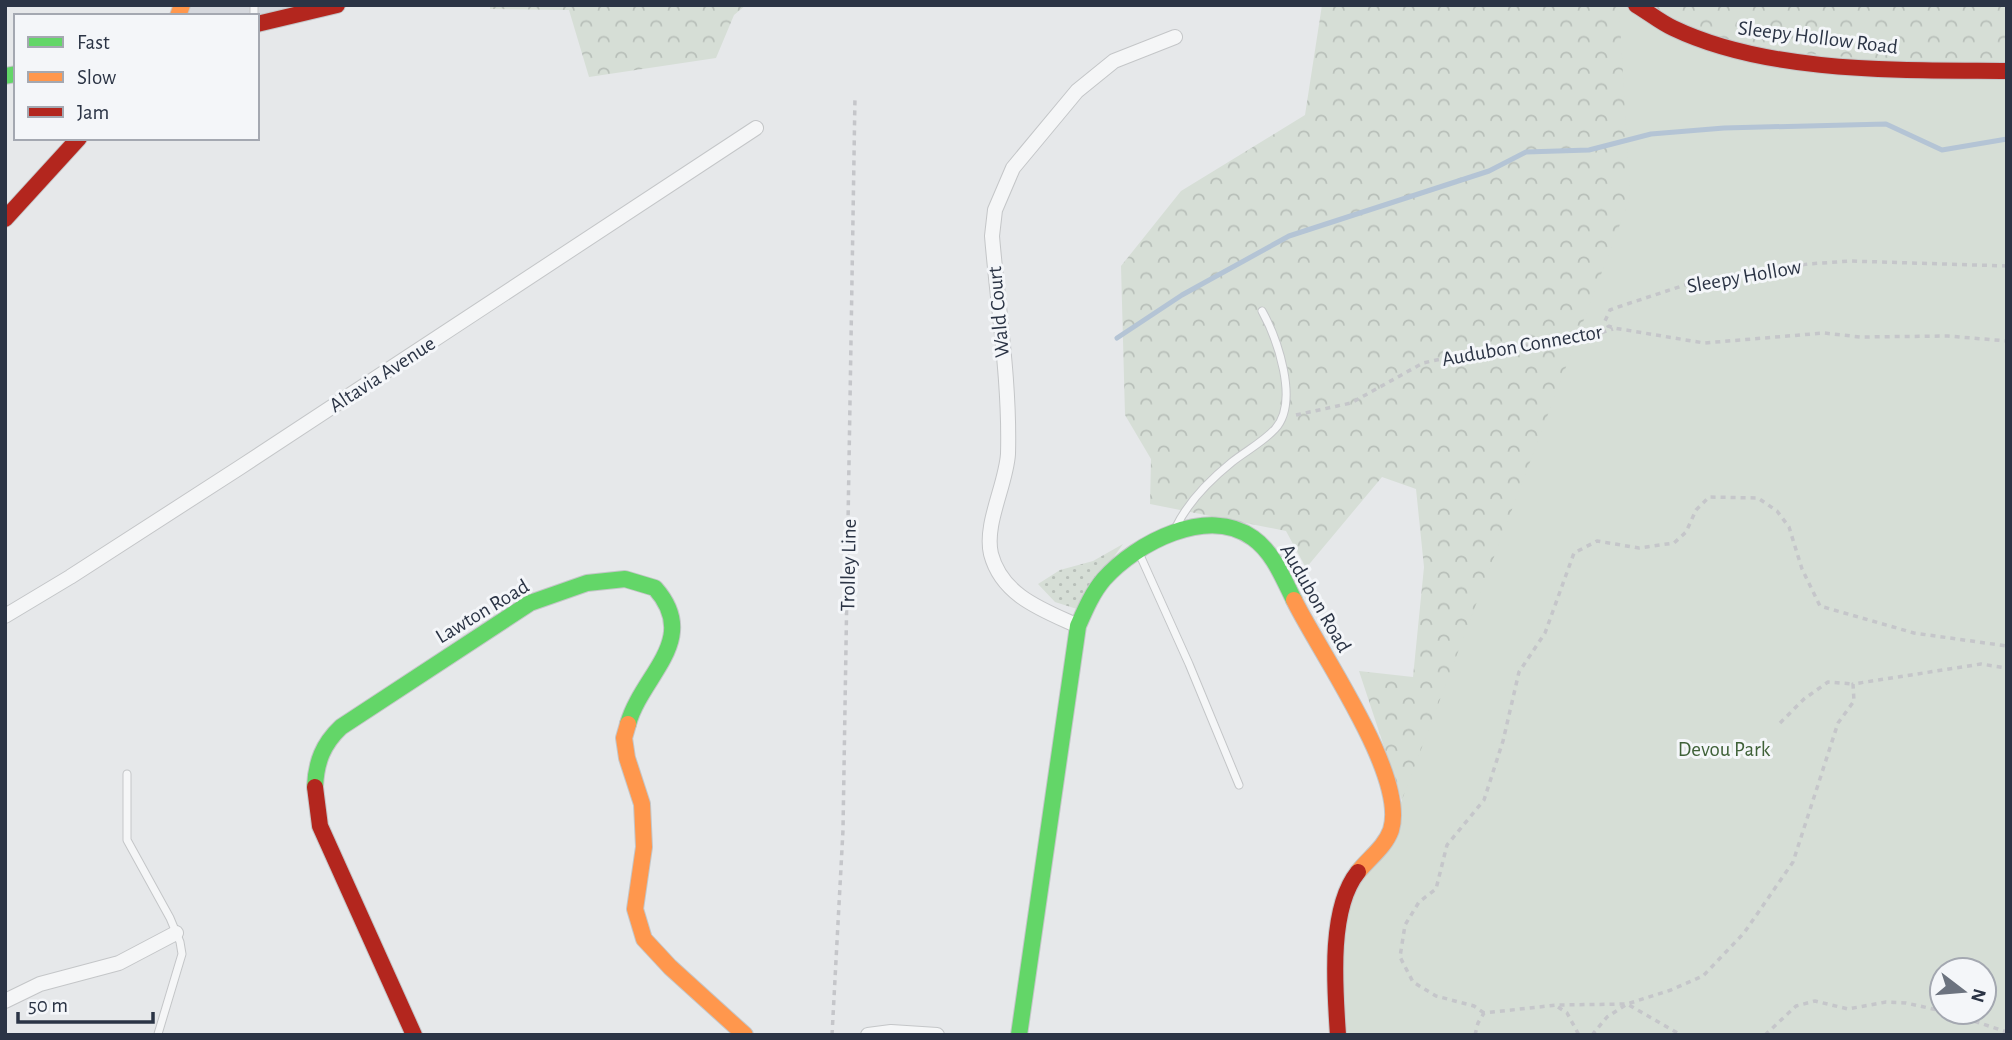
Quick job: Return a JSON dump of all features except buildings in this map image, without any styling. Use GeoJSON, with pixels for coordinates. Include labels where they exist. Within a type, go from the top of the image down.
{"type":"FeatureCollection","features":[{"type":"Feature","properties":{"kind":"street"},"geometry":{"type":"LineString","coordinates":[[259,24],[337,5]]}},
{"type":"Feature","properties":{"kind":"street","name":"Sleepy Hollow Road"},"geometry":{"type":"LineString","coordinates":[[1636,5],[1649,16],[1682,33],[1764,57],[1862,67],[2007,71]]}},
{"type":"Feature","properties":{"kind":"street","name":"Wald Court"},"geometry":{"type":"LineString","coordinates":[[1078,626],[1026,603],[1011,589],[991,554],[991,530],[1008,458],[1007,414],[992,236],[995,210],[1013,168],[1077,91],[1114,61],[1175,37]]}},
{"type":"Feature","properties":{"kind":"street","name":"Altavia Avenue"},"geometry":{"type":"LineString","coordinates":[[5,616],[82,570],[757,128]]}},
{"type":"Feature","properties":{"kind":"street"},"geometry":{"type":"LineString","coordinates":[[5,219],[77,140]]}},
{"type":"Feature","properties":{"kind":"street","name":"Audubon Road"},"geometry":{"type":"LineString","coordinates":[[1019,1035],[1078,626],[1090,599],[1107,577],[1139,552],[1174,531],[1200,526],[1223,526],[1242,531],[1260,544],[1278,569],[1348,694],[1382,765],[1394,807],[1394,818],[1386,842],[1348,886],[1339,915],[1336,1014],[1338,1035]]}},
{"type":"Feature","properties":{"kind":"street","name":"Lawton Road"},"geometry":{"type":"LineString","coordinates":[[414,1035],[320,826],[314,792],[317,761],[324,743],[341,727],[530,603],[576,585],[625,579],[655,588],[671,613],[674,630],[669,649],[632,710],[624,738],[627,758],[642,804],[644,847],[635,909],[644,939],[670,967],[745,1035]]}},
{"type":"Feature","properties":{"kind":"street"},"geometry":{"type":"LineString","coordinates":[[5,1001],[40,985],[119,964],[176,933]]}},
{"type":"Feature","properties":{"kind":"street"},"geometry":{"type":"LineString","coordinates":[[867,1035],[891,1032],[937,1035]]}},
{"type":"Feature","properties":{"kind":"lane"},"geometry":{"type":"LineString","coordinates":[[1174,531],[1195,498],[1230,463],[1277,428],[1285,403],[1282,358],[1272,329],[1262,311]]}},
{"type":"Feature","properties":{"kind":"lane"},"geometry":{"type":"LineString","coordinates":[[1139,552],[1240,786]]}},
{"type":"Feature","properties":{"kind":"lane"},"geometry":{"type":"LineString","coordinates":[[127,774],[127,840],[176,933],[182,954],[158,1034]]}},
{"type":"Feature","properties":{"kind":"path","name":"Trolley Line"},"geometry":{"type":"LineString","coordinates":[[832,1035],[844,830],[855,96]]}},
{"type":"Feature","properties":{"kind":"path","name":"Sleepy Hollow"},"geometry":{"type":"LineString","coordinates":[[1614,328],[1608,326],[1605,321],[1610,310],[1697,281],[1808,264],[1839,262],[2007,266]]}},
{"type":"Feature","properties":{"kind":"path"},"geometry":{"type":"LineString","coordinates":[[1614,328],[1704,342],[1824,333],[1860,337],[1948,336],[2007,341]]}},
{"type":"Feature","properties":{"kind":"path","name":"Audubon Connector"},"geometry":{"type":"LineString","coordinates":[[1277,428],[1297,415],[1351,403],[1423,363],[1459,355],[1591,337],[1614,328]]}},
{"type":"Feature","properties":{"kind":"path"},"geometry":{"type":"LineString","coordinates":[[1681,1035],[1628,1004],[1557,1005],[1485,1013],[1474,1006],[1436,996],[1413,982],[1400,957],[1405,925],[1419,902],[1436,889],[1447,845],[1484,800],[1503,741],[1519,673],[1545,633],[1574,553],[1597,541],[1639,548],[1674,543],[1686,532],[1696,510],[1709,498],[1758,498],[1777,511],[1789,527],[1802,569],[1820,606],[1914,633],[2007,646]]}},
{"type":"Feature","properties":{"kind":"path"},"geometry":{"type":"LineString","coordinates":[[1780,723],[1804,699],[1828,682],[1853,684],[1981,664],[2007,668]]}},
{"type":"Feature","properties":{"kind":"path"},"geometry":{"type":"LineString","coordinates":[[1592,1035],[1607,1017],[1628,1004],[1703,976],[1744,933],[1793,862],[1838,723],[1854,701],[1853,684]]}},
{"type":"Feature","properties":{"kind":"path"},"geometry":{"type":"LineString","coordinates":[[1765,1035],[1796,1006],[1815,1001],[1847,1010],[1886,1002],[1928,1008]]}},
{"type":"Feature","properties":{"kind":"path"},"geometry":{"type":"LineString","coordinates":[[1557,1005],[1567,1013],[1579,1035]]}},
{"type":"Feature","properties":{"kind":"path"},"geometry":{"type":"LineString","coordinates":[[1475,1035],[1478,1023],[1485,1013]]}},
{"type":"Feature","properties":{"kind":"path"},"geometry":{"type":"LineString","coordinates":[[1990,1026],[2007,1032]]}},
{"type":"Feature","properties":{"kind":"shaded area"},"geometry":{"type":"Polygon","coordinates":[[[182,5],[337,5],[259,16],[179,14],[182,5]]]}},
{"type":"Feature","properties":{"kind":"green space"},"geometry":{"type":"Polygon","coordinates":[[[490,5],[746,5],[734,15],[716,58],[589,77],[569,10],[490,9],[490,5]]]}},
{"type":"Feature","properties":{"kind":"green space"},"geometry":{"type":"Polygon","coordinates":[[[1322,5],[2007,5],[2007,538],[1402,801],[1359,671],[1413,677],[1424,567],[1416,489],[1382,477],[1306,568],[1286,531],[1150,504],[1151,459],[1125,415],[1121,266],[1181,191],[1305,115],[1322,5]]]}},
{"type":"Feature","properties":{"kind":"green space","name":"Devou Park"},"geometry":{"type":"Polygon","coordinates":[[[1619,5],[1636,5],[1720,46],[2007,71],[2007,1035],[1338,1035],[1339,915],[1386,842],[1630,198],[1619,5]]]}},
{"type":"Feature","properties":{"kind":"green space"},"geometry":{"type":"Polygon","coordinates":[[[1123,544],[1077,609],[1055,602],[1038,584],[1060,570],[1093,561],[1123,544]]]}},
{"type":"Feature","properties":{"kind":"waterway"},"geometry":{"type":"LineString","coordinates":[[1117,338],[1182,295],[1289,236],[1489,171],[1526,152],[1589,150],[1651,134],[1724,128],[1886,124],[1942,150],[2007,139]]}},
{"type":"Feature","properties":{"kind":"traffic: fast"},"geometry":{"type":"LineString","coordinates":[[5,76],[14,74]]}},
{"type":"Feature","properties":{"kind":"traffic: fast"},"geometry":{"type":"LineString","coordinates":[[1019,1035],[1078,626],[1096,590],[1118,566],[1153,542],[1195,527],[1215,525],[1235,529],[1260,544],[1277,566],[1294,600]]}},
{"type":"Feature","properties":{"kind":"traffic: fast"},"geometry":{"type":"LineString","coordinates":[[315,787],[322,754],[329,740],[341,727],[530,603],[587,583],[625,579],[655,588],[668,607],[672,624],[670,641],[628,724]]}},
{"type":"Feature","properties":{"kind":"traffic: slow"},"geometry":{"type":"LineString","coordinates":[[179,14],[182,5]]}},
{"type":"Feature","properties":{"kind":"traffic: slow"},"geometry":{"type":"LineString","coordinates":[[1294,600],[1374,747],[1393,807],[1388,836],[1358,872]]}},
{"type":"Feature","properties":{"kind":"traffic: slow"},"geometry":{"type":"LineString","coordinates":[[628,724],[624,738],[627,758],[642,804],[644,847],[635,909],[644,939],[670,967],[745,1035]]}},
{"type":"Feature","properties":{"kind":"traffic: jam"},"geometry":{"type":"LineString","coordinates":[[259,24],[337,5]]}},
{"type":"Feature","properties":{"kind":"traffic: jam"},"geometry":{"type":"LineString","coordinates":[[1636,5],[1668,26],[1711,43],[1793,62],[1880,69],[2007,71]]}},
{"type":"Feature","properties":{"kind":"traffic: jam"},"geometry":{"type":"LineString","coordinates":[[5,219],[77,140]]}},
{"type":"Feature","properties":{"kind":"traffic: jam"},"geometry":{"type":"LineString","coordinates":[[315,787],[320,826],[414,1035]]}},
{"type":"Feature","properties":{"kind":"traffic: jam"},"geometry":{"type":"LineString","coordinates":[[1338,1035],[1335,973],[1338,928],[1348,888],[1358,872]]}}]}
